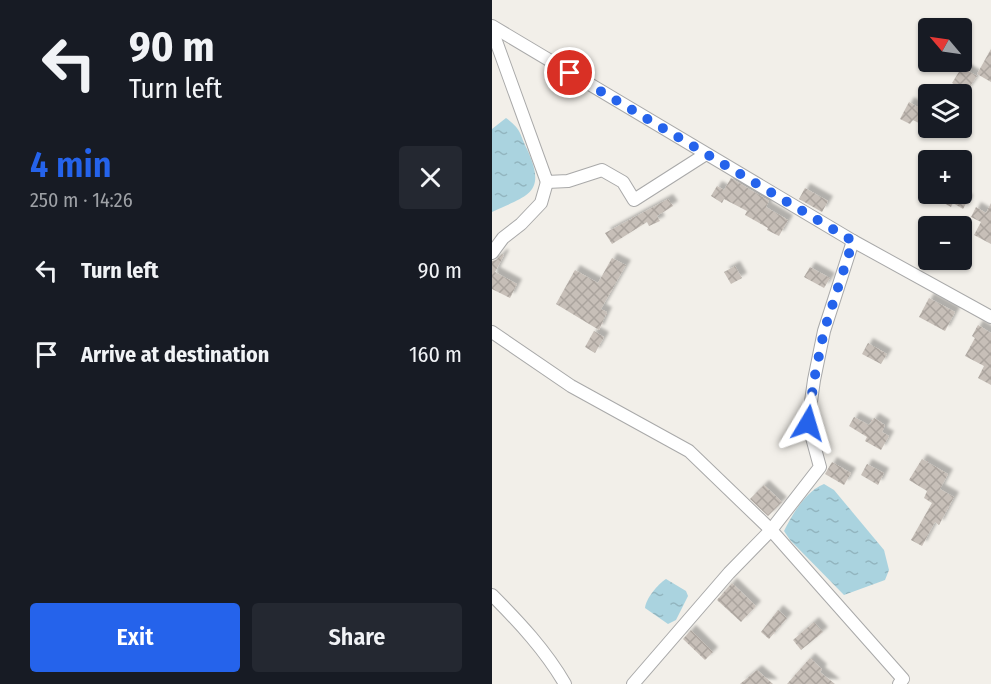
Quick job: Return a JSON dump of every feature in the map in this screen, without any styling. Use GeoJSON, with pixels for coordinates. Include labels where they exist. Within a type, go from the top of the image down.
{"type":"FeatureCollection","features":[{"type":"Feature","properties":{"kind":"street"},"geometry":{"type":"LineString","coordinates":[[492,28],[853,241],[991,317]]}},
{"type":"Feature","properties":{"kind":"street"},"geometry":{"type":"LineString","coordinates":[[492,28],[547,182],[541,203],[521,224],[503,238],[492,252]]}},
{"type":"Feature","properties":{"kind":"street"},"geometry":{"type":"LineString","coordinates":[[547,182],[568,182],[602,170],[623,182],[634,200],[706,154]]}},
{"type":"Feature","properties":{"kind":"street"},"geometry":{"type":"LineString","coordinates":[[633,684],[729,573],[771,530],[820,467],[808,423],[814,380],[824,331],[853,241]]}},
{"type":"Feature","properties":{"kind":"street"},"geometry":{"type":"LineString","coordinates":[[492,332],[571,386],[690,451],[771,530],[826,595],[903,679],[899,684]]}},
{"type":"Feature","properties":{"kind":"street"},"geometry":{"type":"LineString","coordinates":[[492,595],[555,667],[565,684]]}},
{"type":"Feature","properties":{"kind":"water"},"geometry":{"type":"Polygon","coordinates":[[[506,118],[518,129],[527,149],[533,164],[534,184],[525,196],[492,212],[492,129],[506,118]]]}},
{"type":"Feature","properties":{"kind":"water"},"geometry":{"type":"Polygon","coordinates":[[[824,484],[834,490],[884,550],[889,570],[885,580],[844,595],[784,531],[805,498],[824,484]]]}},
{"type":"Feature","properties":{"kind":"water"},"geometry":{"type":"Polygon","coordinates":[[[666,579],[686,591],[688,596],[676,620],[668,624],[645,608],[653,592],[666,579]]]}},
{"type":"Feature","properties":{"kind":"building"},"geometry":{"type":"Polygon","coordinates":[[[991,49],[991,82],[977,74],[991,49]]]}},
{"type":"Feature","properties":{"kind":"building"},"geometry":{"type":"Polygon","coordinates":[[[959,72],[970,72],[977,76],[972,84],[952,83],[959,72]]]}},
{"type":"Feature","properties":{"kind":"building"},"geometry":{"type":"Polygon","coordinates":[[[909,102],[918,107],[918,123],[913,120],[910,124],[900,119],[909,102]]]}},
{"type":"Feature","properties":{"kind":"building"},"geometry":{"type":"Polygon","coordinates":[[[731,178],[769,201],[766,207],[788,220],[779,236],[745,215],[747,211],[724,199],[722,203],[711,196],[717,186],[724,190],[731,178]]]}},
{"type":"Feature","properties":{"kind":"building"},"geometry":{"type":"Polygon","coordinates":[[[805,188],[828,201],[822,212],[799,199],[805,188]]]}},
{"type":"Feature","properties":{"kind":"building"},"geometry":{"type":"Polygon","coordinates":[[[668,199],[673,206],[657,216],[660,221],[649,226],[647,222],[612,244],[605,233],[668,199]]]}},
{"type":"Feature","properties":{"kind":"building"},"geometry":{"type":"Polygon","coordinates":[[[991,203],[991,244],[974,235],[981,222],[972,216],[976,207],[986,213],[991,203]]]}},
{"type":"Feature","properties":{"kind":"building"},"geometry":{"type":"Polygon","coordinates":[[[955,204],[966,204],[963,209],[955,204]]]}},
{"type":"Feature","properties":{"kind":"building"},"geometry":{"type":"Polygon","coordinates":[[[504,255],[495,272],[517,284],[510,298],[492,289],[492,261],[504,255]]]}},
{"type":"Feature","properties":{"kind":"building"},"geometry":{"type":"Polygon","coordinates":[[[612,258],[626,265],[601,309],[607,312],[599,330],[556,304],[575,270],[598,283],[612,258]]]}},
{"type":"Feature","properties":{"kind":"building"},"geometry":{"type":"Polygon","coordinates":[[[735,266],[742,278],[731,284],[724,272],[735,266]]]}},
{"type":"Feature","properties":{"kind":"building"},"geometry":{"type":"Polygon","coordinates":[[[810,267],[830,278],[824,288],[804,277],[810,267]]]}},
{"type":"Feature","properties":{"kind":"building"},"geometry":{"type":"Polygon","coordinates":[[[929,298],[955,312],[945,331],[919,317],[929,298]]]}},
{"type":"Feature","properties":{"kind":"building"},"geometry":{"type":"Polygon","coordinates":[[[978,325],[991,333],[991,385],[978,378],[984,366],[965,356],[975,338],[972,336],[978,325]]]}},
{"type":"Feature","properties":{"kind":"building"},"geometry":{"type":"Polygon","coordinates":[[[594,331],[604,337],[595,353],[585,347],[594,331]]]}},
{"type":"Feature","properties":{"kind":"building"},"geometry":{"type":"Polygon","coordinates":[[[868,343],[887,354],[881,364],[862,354],[868,343]]]}},
{"type":"Feature","properties":{"kind":"building"},"geometry":{"type":"Polygon","coordinates":[[[854,417],[869,425],[874,418],[885,425],[882,432],[889,436],[881,450],[865,441],[867,437],[849,426],[854,417]]]}},
{"type":"Feature","properties":{"kind":"building"},"geometry":{"type":"Polygon","coordinates":[[[922,459],[948,474],[940,489],[954,497],[939,525],[935,522],[922,546],[911,540],[932,503],[924,498],[927,491],[909,480],[922,459]]]}},
{"type":"Feature","properties":{"kind":"building"},"geometry":{"type":"Polygon","coordinates":[[[832,462],[851,473],[844,485],[825,474],[832,462]]]}},
{"type":"Feature","properties":{"kind":"building"},"geometry":{"type":"Polygon","coordinates":[[[867,464],[884,473],[878,485],[861,475],[867,464]]]}},
{"type":"Feature","properties":{"kind":"building"},"geometry":{"type":"Polygon","coordinates":[[[764,485],[782,502],[768,516],[750,499],[764,485]]]}},
{"type":"Feature","properties":{"kind":"building"},"geometry":{"type":"Polygon","coordinates":[[[732,583],[756,606],[741,622],[717,600],[732,583]]]}},
{"type":"Feature","properties":{"kind":"building"},"geometry":{"type":"Polygon","coordinates":[[[778,610],[787,618],[769,639],[761,632],[778,610]]]}},
{"type":"Feature","properties":{"kind":"building"},"geometry":{"type":"Polygon","coordinates":[[[814,622],[823,632],[801,650],[793,640],[814,622]]]}},
{"type":"Feature","properties":{"kind":"building"},"geometry":{"type":"Polygon","coordinates":[[[691,630],[713,652],[705,660],[683,639],[691,630]]]}},
{"type":"Feature","properties":{"kind":"building"},"geometry":{"type":"Polygon","coordinates":[[[810,658],[822,669],[820,672],[835,684],[787,684],[810,658]]]}},
{"type":"Feature","properties":{"kind":"building"},"geometry":{"type":"Polygon","coordinates":[[[757,670],[773,684],[740,684],[757,670]]]}},
{"type":"Feature","properties":{"kind":"route"},"geometry":{"type":"LineString","coordinates":[[570,73],[853,241],[824,331],[808,423]]}}]}
